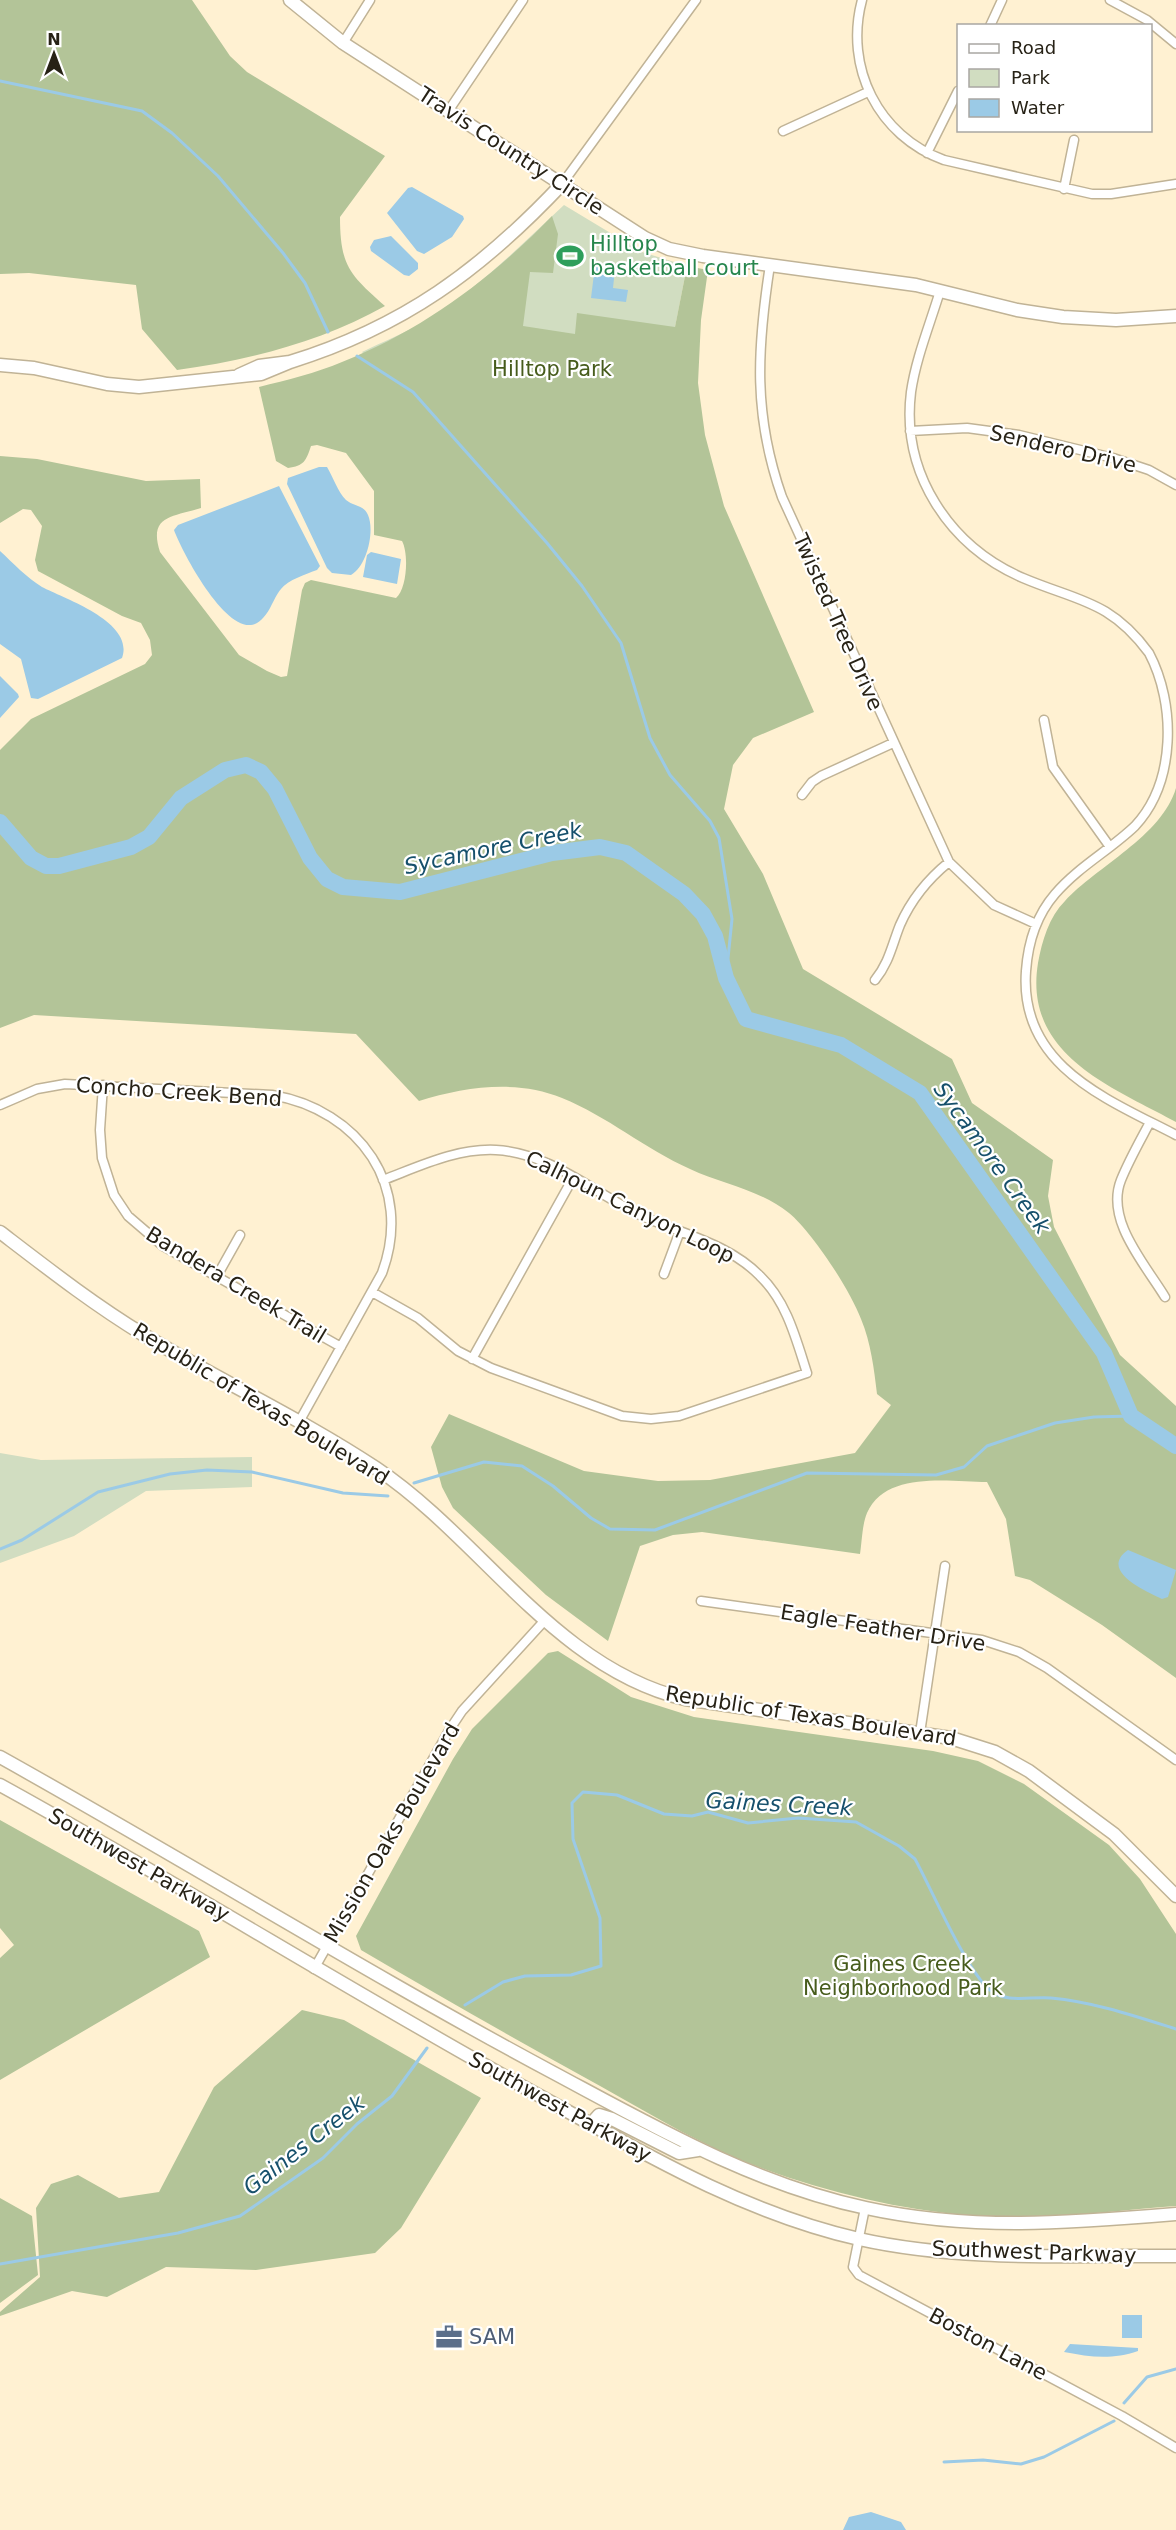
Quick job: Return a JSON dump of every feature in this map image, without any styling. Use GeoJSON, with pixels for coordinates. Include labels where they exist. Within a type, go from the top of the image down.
{"type":"FeatureCollection","features":[{"type":"Feature","properties":{"kind":"street","name":"Travis Country Circle"},"geometry":{"type":"LineString","coordinates":[[290,0],[343,43],[659,245],[682,253],[940,291],[1017,310],[1063,317],[1116,320],[1176,316]]}},
{"type":"Feature","properties":{"kind":"street"},"geometry":{"type":"LineString","coordinates":[[343,43],[370,0]]}},
{"type":"Feature","properties":{"kind":"street"},"geometry":{"type":"LineString","coordinates":[[449,110],[523,0]]}},
{"type":"Feature","properties":{"kind":"street"},"geometry":{"type":"LineString","coordinates":[[0,365],[34,368],[107,384],[139,387],[173,386],[239,375],[268,373],[352,341],[426,303],[502,245],[562,184],[696,0]]}},
{"type":"Feature","properties":{"kind":"street"},"geometry":{"type":"LineString","coordinates":[[862,0],[857,25],[857,53],[867,92],[893,128],[927,153],[944,160],[1064,189],[1111,194],[1176,184]]}},
{"type":"Feature","properties":{"kind":"street"},"geometry":{"type":"LineString","coordinates":[[991,24],[1002,0]]}},
{"type":"Feature","properties":{"kind":"street"},"geometry":{"type":"LineString","coordinates":[[1110,0],[1152,24]]}},
{"type":"Feature","properties":{"kind":"street"},"geometry":{"type":"LineString","coordinates":[[1152,24],[1176,44]]}},
{"type":"Feature","properties":{"kind":"street"},"geometry":{"type":"LineString","coordinates":[[783,131],[867,92]]}},
{"type":"Feature","properties":{"kind":"street"},"geometry":{"type":"LineString","coordinates":[[927,153],[957,93]]}},
{"type":"Feature","properties":{"kind":"street"},"geometry":{"type":"LineString","coordinates":[[1064,189],[1074,140]]}},
{"type":"Feature","properties":{"kind":"street","name":"Twisted Tree Drive"},"geometry":{"type":"LineString","coordinates":[[770,265],[758,372],[760,407],[768,452],[782,498],[949,862],[994,905],[1036,924]]}},
{"type":"Feature","properties":{"kind":"street"},"geometry":{"type":"LineString","coordinates":[[940,291],[915,372],[910,407],[910,431],[917,466],[926,489],[957,532],[1003,568],[1023,578],[1079,596],[1122,622],[1152,656],[1175,711],[1173,751],[1160,791],[1138,824],[1062,886],[1048,902],[1036,924],[1027,960],[1027,995],[1033,1020],[1044,1045],[1059,1064],[1079,1083],[1176,1135]]}},
{"type":"Feature","properties":{"kind":"street","name":"Sendero Drive"},"geometry":{"type":"LineString","coordinates":[[910,431],[967,429],[1019,435],[1113,458],[1149,470],[1176,485]]}},
{"type":"Feature","properties":{"kind":"street"},"geometry":{"type":"LineString","coordinates":[[1044,720],[1053,767],[1110,846]]}},
{"type":"Feature","properties":{"kind":"street"},"geometry":{"type":"LineString","coordinates":[[802,795],[805,788],[821,776],[893,743]]}},
{"type":"Feature","properties":{"kind":"street"},"geometry":{"type":"LineString","coordinates":[[875,980],[890,958],[898,930],[910,904],[927,882],[949,862]]}},
{"type":"Feature","properties":{"kind":"street","name":"Concho Creek Bend"},"geometry":{"type":"LineString","coordinates":[[0,1105],[23,1094],[50,1086],[103,1085],[272,1095],[305,1103],[335,1118],[357,1135],[383,1180],[390,1214],[389,1247],[382,1273],[372,1293],[299,1422]]}},
{"type":"Feature","properties":{"kind":"street","name":"Bandera Creek Trail"},"geometry":{"type":"LineString","coordinates":[[103,1085],[100,1144],[105,1172],[114,1195],[128,1216],[154,1240],[341,1347]]}},
{"type":"Feature","properties":{"kind":"street"},"geometry":{"type":"LineString","coordinates":[[1150,1122],[1120,1181],[1117,1205],[1125,1230],[1165,1297]]}},
{"type":"Feature","properties":{"kind":"street","name":"Calhoun Canyon Loop"},"geometry":{"type":"LineString","coordinates":[[372,1293],[418,1318],[472,1359],[506,1375],[605,1412],[651,1419],[694,1412],[807,1373],[783,1307],[762,1277],[730,1252],[638,1214],[525,1154],[487,1150],[446,1156],[383,1180]]}},
{"type":"Feature","properties":{"kind":"street"},"geometry":{"type":"LineString","coordinates":[[472,1359],[573,1178]]}},
{"type":"Feature","properties":{"kind":"street"},"geometry":{"type":"LineString","coordinates":[[664,1274],[680,1231]]}},
{"type":"Feature","properties":{"kind":"street","name":"Republic of Texas Boulevard"},"geometry":{"type":"LineString","coordinates":[[0,1232],[73,1288],[141,1334],[299,1422],[397,1484],[546,1619],[599,1663],[633,1682],[658,1692],[700,1702],[920,1733],[972,1743],[1029,1771],[1114,1834],[1176,1896]]}},
{"type":"Feature","properties":{"kind":"street"},"geometry":{"type":"LineString","coordinates":[[217,1276],[240,1235]]}},
{"type":"Feature","properties":{"kind":"street"},"geometry":{"type":"LineString","coordinates":[[920,1733],[945,1566]]}},
{"type":"Feature","properties":{"kind":"street","name":"Eagle Feather Drive"},"geometry":{"type":"LineString","coordinates":[[701,1601],[982,1640],[1019,1652],[1047,1668],[1176,1760]]}},
{"type":"Feature","properties":{"kind":"street","name":"Mission Oaks Boulevard"},"geometry":{"type":"LineString","coordinates":[[314,1969],[450,1729],[462,1711],[546,1619]]}},
{"type":"Feature","properties":{"kind":"street","name":"Southwest Parkway"},"geometry":{"type":"LineString","coordinates":[[0,1757],[462,2024],[698,2150],[758,2176],[865,2208],[938,2220],[1000,2225],[1061,2223],[1176,2214]]}},
{"type":"Feature","properties":{"kind":"street","name":"Southwest Parkway"},"geometry":{"type":"LineString","coordinates":[[0,1785],[136,1862],[314,1969],[591,2124],[726,2195],[778,2216],[859,2239],[944,2252],[1176,2256]]}},
{"type":"Feature","properties":{"kind":"street"},"geometry":{"type":"LineString","coordinates":[[591,2124],[599,2115],[612,2119],[679,2153],[698,2150]]}},
{"type":"Feature","properties":{"kind":"street","name":"Boston Lane"},"geometry":{"type":"LineString","coordinates":[[865,2208],[853,2267],[859,2275],[1122,2416],[1176,2448]]}},
{"type":"Feature","properties":{"kind":"green space"},"geometry":{"type":"Polygon","coordinates":[[[0,0],[192,0],[230,56],[247,72],[385,156],[340,217],[340,234],[349,268],[363,286],[385,306],[336,330],[284,348],[231,361],[177,370],[142,329],[136,285],[29,273],[0,274],[0,0]]]}},
{"type":"Feature","properties":{"kind":"green space","name":"Hilltop Park"},"geometry":{"type":"Polygon","coordinates":[[[564,205],[642,252],[687,266],[617,624],[362,352],[413,328],[448,307],[500,265],[564,205]]]}},
{"type":"Feature","properties":{"kind":"green space"},"geometry":{"type":"Polygon","coordinates":[[[552,216],[558,234],[553,273],[530,272],[523,326],[575,334],[577,313],[675,327],[687,266],[708,270],[701,320],[698,383],[705,435],[724,506],[814,712],[753,738],[733,765],[724,809],[763,874],[803,969],[952,1059],[972,1103],[1053,1160],[1048,1196],[1054,1227],[1120,1355],[1176,1406],[1176,1678],[1102,1625],[1030,1580],[1015,1576],[1006,1519],[987,1482],[921,1481],[889,1490],[876,1499],[867,1513],[860,1554],[702,1532],[673,1535],[640,1546],[608,1641],[546,1595],[453,1508],[442,1487],[431,1447],[449,1414],[584,1471],[658,1481],[710,1480],[855,1453],[891,1405],[877,1394],[870,1347],[856,1307],[830,1263],[799,1222],[778,1205],[673,1161],[579,1105],[545,1092],[527,1088],[491,1087],[454,1092],[419,1101],[356,1034],[34,1015],[0,1028],[0,750],[31,719],[145,664],[152,655],[150,640],[141,623],[122,616],[38,571],[35,560],[42,526],[31,510],[23,509],[0,523],[0,456],[37,459],[146,481],[200,479],[201,508],[173,516],[160,524],[157,540],[160,552],[239,655],[267,671],[281,677],[287,676],[305,583],[311,580],[396,598],[400,594],[405,579],[406,554],[402,541],[374,535],[374,491],[346,453],[317,445],[311,446],[306,459],[298,466],[288,468],[276,461],[259,387],[332,366],[401,334],[481,281],[552,216]]]}},
{"type":"Feature","properties":{"kind":"green space"},"geometry":{"type":"Polygon","coordinates":[[[1176,788],[1176,1122],[1100,1081],[1077,1064],[1058,1045],[1044,1022],[1037,995],[1038,963],[1044,938],[1059,907],[1078,888],[1143,836],[1168,805],[1176,788]]]}},
{"type":"Feature","properties":{"kind":"green space"},"geometry":{"type":"Polygon","coordinates":[[[0,1453],[41,1460],[252,1457],[252,1487],[146,1491],[74,1536],[0,1563],[0,1453]]]}},
{"type":"Feature","properties":{"kind":"green space","name":"Gaines Creek Neighborhood Park"},"geometry":{"type":"Polygon","coordinates":[[[558,1651],[631,1697],[694,1717],[933,1751],[978,1761],[1024,1784],[1109,1845],[1140,1879],[1176,1934],[1176,2206],[1048,2216],[972,2216],[914,2209],[856,2197],[799,2181],[743,2161],[682,2132],[361,1950],[356,1936],[453,1759],[472,1729],[548,1653],[558,1651]]]}},
{"type":"Feature","properties":{"kind":"green space"},"geometry":{"type":"Polygon","coordinates":[[[0,1820],[199,1931],[210,1957],[0,2080],[0,1958],[14,1945],[0,1928],[0,1820]]]}},
{"type":"Feature","properties":{"kind":"green space"},"geometry":{"type":"Polygon","coordinates":[[[302,2010],[344,2020],[481,2098],[401,2228],[375,2253],[256,2270],[166,2267],[107,2297],[72,2291],[0,2316],[0,2312],[40,2277],[36,2208],[51,2184],[78,2175],[119,2198],[159,2192],[214,2087],[302,2010]]]}},
{"type":"Feature","properties":{"kind":"green space"},"geometry":{"type":"Polygon","coordinates":[[[0,2198],[32,2216],[38,2275],[0,2303],[0,2198]]]}},
{"type":"Feature","properties":{"kind":"water"},"geometry":{"type":"Polygon","coordinates":[[[412,187],[463,216],[464,219],[452,237],[424,254],[417,251],[387,213],[408,188],[412,187]]]}},
{"type":"Feature","properties":{"kind":"water"},"geometry":{"type":"Polygon","coordinates":[[[391,236],[418,263],[418,269],[409,276],[404,275],[371,251],[370,247],[374,240],[391,236]]]}},
{"type":"Feature","properties":{"kind":"water"},"geometry":{"type":"Polygon","coordinates":[[[595,266],[615,269],[613,288],[628,290],[626,302],[591,298],[595,266]]]}},
{"type":"Feature","properties":{"kind":"water"},"geometry":{"type":"Polygon","coordinates":[[[319,467],[327,467],[343,497],[364,509],[368,515],[371,530],[368,548],[361,564],[351,575],[332,573],[327,568],[287,484],[288,478],[319,467]]]}},
{"type":"Feature","properties":{"kind":"water"},"geometry":{"type":"Polygon","coordinates":[[[279,486],[320,566],[317,570],[284,586],[261,620],[245,625],[233,618],[207,590],[174,530],[178,525],[279,486]]]}},
{"type":"Feature","properties":{"kind":"water"},"geometry":{"type":"Polygon","coordinates":[[[0,551],[42,587],[96,613],[108,623],[118,633],[123,645],[122,658],[38,699],[31,698],[21,659],[0,644],[0,551]]]}},
{"type":"Feature","properties":{"kind":"water"},"geometry":{"type":"Polygon","coordinates":[[[371,552],[401,559],[397,584],[363,577],[367,555],[371,552]]]}},
{"type":"Feature","properties":{"kind":"water"},"geometry":{"type":"Polygon","coordinates":[[[0,676],[19,697],[0,718],[0,676]]]}},
{"type":"Feature","properties":{"kind":"water"},"geometry":{"type":"Polygon","coordinates":[[[1128,1550],[1176,1570],[1168,1597],[1162,1599],[1146,1591],[1128,1580],[1122,1573],[1119,1566],[1120,1558],[1128,1550]]]}},
{"type":"Feature","properties":{"kind":"water"},"geometry":{"type":"Polygon","coordinates":[[[1122,2315],[1142,2315],[1142,2338],[1122,2338],[1122,2315]]]}},
{"type":"Feature","properties":{"kind":"water"},"geometry":{"type":"Polygon","coordinates":[[[1070,2344],[1138,2348],[1138,2351],[1119,2356],[1101,2357],[1064,2352],[1070,2344]]]}},
{"type":"Feature","properties":{"kind":"water"},"geometry":{"type":"Polygon","coordinates":[[[871,2512],[901,2522],[906,2530],[843,2530],[849,2517],[871,2512]]]}},
{"type":"Feature","properties":{"kind":"waterway"},"geometry":{"type":"LineString","coordinates":[[0,81],[142,111],[172,133],[218,176],[283,253],[305,283],[328,332]]}},
{"type":"Feature","properties":{"kind":"waterway"},"geometry":{"type":"LineString","coordinates":[[357,356],[413,392],[547,543],[582,586],[621,643],[650,738],[670,775],[710,821],[719,838],[732,919],[726,978]]}},
{"type":"Feature","properties":{"kind":"waterway","name":"Sycamore Creek"},"geometry":{"type":"LineString","coordinates":[[0,822],[31,858],[46,866],[59,866],[131,847],[149,837],[181,798],[225,770],[246,765],[261,772],[275,789],[310,858],[327,879],[343,887],[400,892],[552,853],[600,847],[626,853],[684,894],[703,914],[715,936],[726,978],[746,1019],[841,1045],[920,1093],[1104,1353],[1131,1416],[1176,1446]]}},
{"type":"Feature","properties":{"kind":"waterway"},"geometry":{"type":"LineString","coordinates":[[414,1483],[484,1462],[522,1466],[553,1486],[591,1518],[610,1529],[655,1530],[807,1473],[936,1475],[964,1467],[987,1446],[1055,1423],[1094,1417],[1131,1416]]}},
{"type":"Feature","properties":{"kind":"waterway"},"geometry":{"type":"LineString","coordinates":[[0,1549],[22,1540],[98,1492],[170,1474],[207,1470],[252,1472],[343,1493],[388,1496]]}},
{"type":"Feature","properties":{"kind":"waterway","name":"Gaines Creek"},"geometry":{"type":"LineString","coordinates":[[465,2005],[503,1982],[525,1976],[571,1975],[601,1966],[600,1918],[573,1839],[572,1803],[583,1792],[617,1795],[664,1814],[692,1816],[708,1812],[748,1823],[798,1818],[856,1822],[899,1846],[915,1859],[960,1948],[990,1990],[1011,1998],[1051,1998],[1083,2003],[1176,2029]]}},
{"type":"Feature","properties":{"kind":"waterway","name":"Gaines Creek"},"geometry":{"type":"LineString","coordinates":[[0,2264],[178,2233],[240,2216],[323,2158],[357,2124],[392,2096],[427,2048]]}},
{"type":"Feature","properties":{"kind":"waterway"},"geometry":{"type":"LineString","coordinates":[[1124,2403],[1147,2377],[1176,2369]]}},
{"type":"Feature","properties":{"kind":"waterway"},"geometry":{"type":"LineString","coordinates":[[944,2462],[983,2460],[1021,2464],[1044,2457],[1114,2421]]}},
{"type":"Feature","properties":{"kind":"place","name":"Hilltop basketball court"},"geometry":{"type":"Point","coordinates":[570,256]}},
{"type":"Feature","properties":{"kind":"place","name":"SAM"},"geometry":{"type":"Point","coordinates":[449,2337]}}]}
